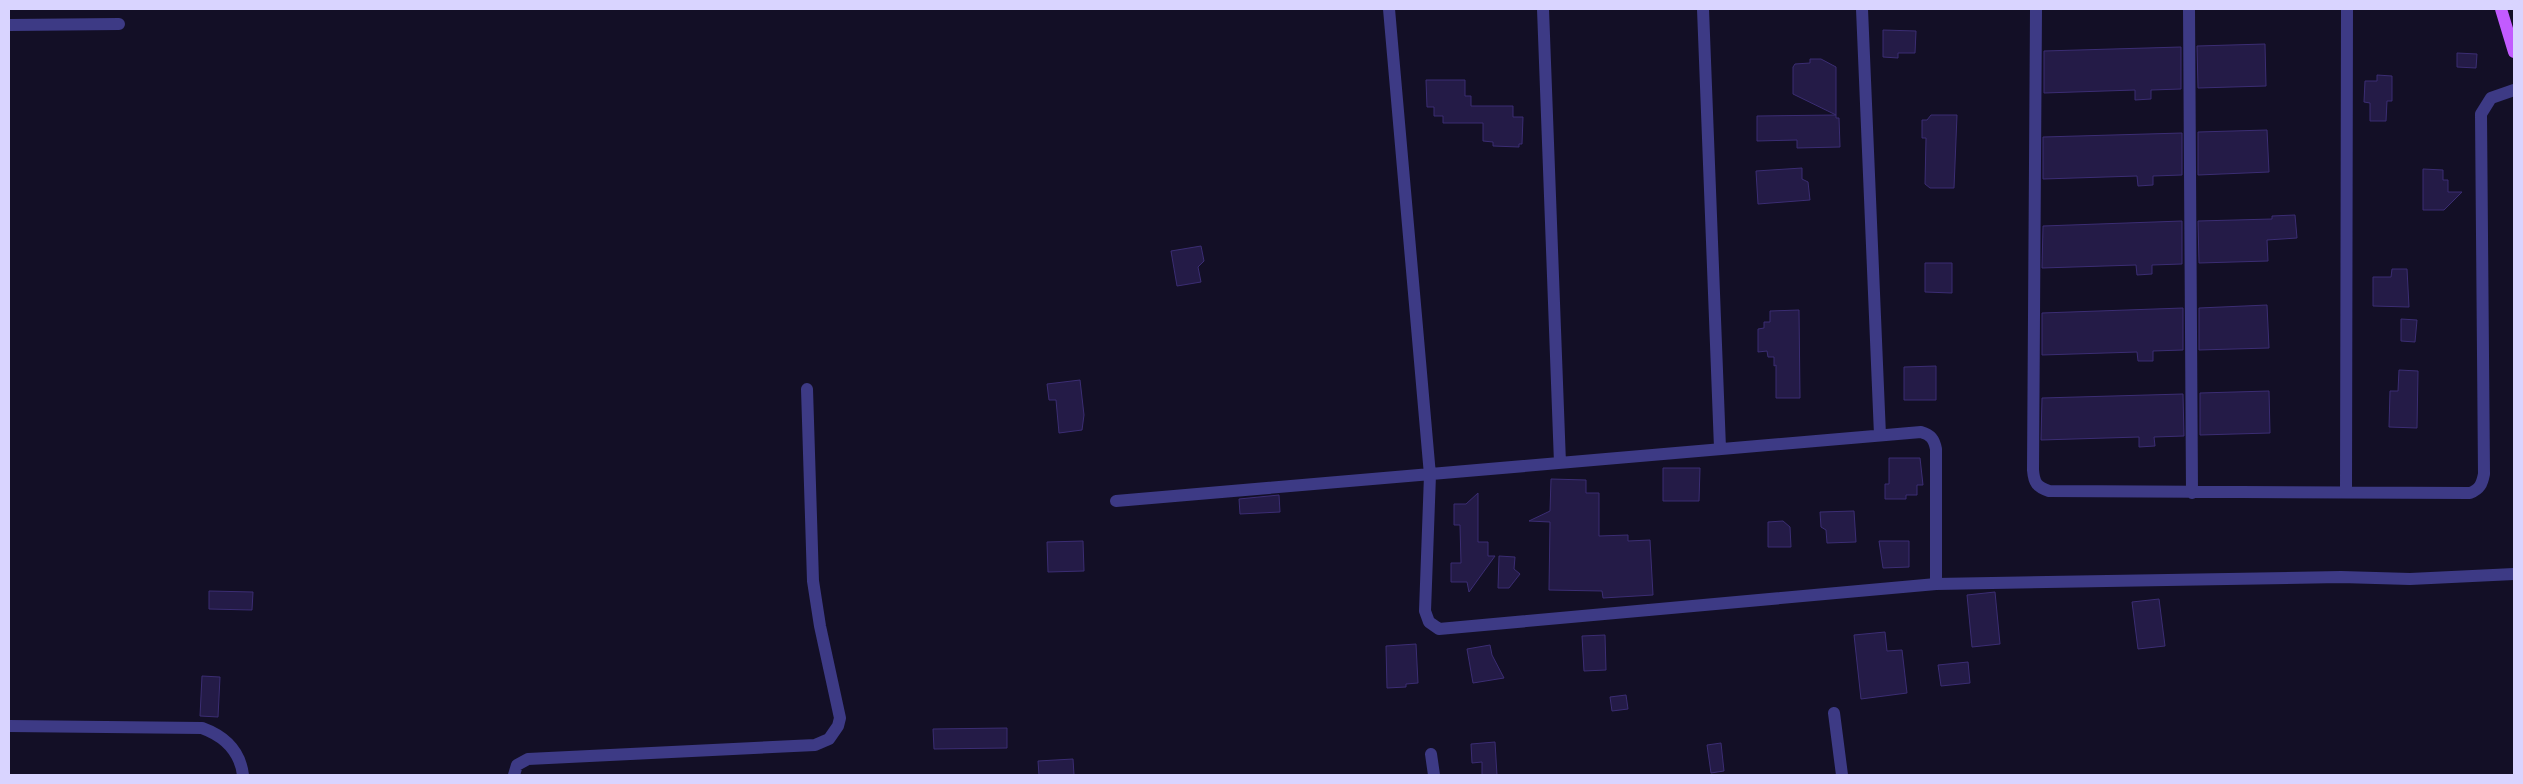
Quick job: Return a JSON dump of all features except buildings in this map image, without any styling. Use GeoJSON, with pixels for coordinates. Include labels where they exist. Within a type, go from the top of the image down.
{"type":"FeatureCollection","features":[{"type":"Feature","properties":{"kind":"main road"},"geometry":{"type":"LineString","coordinates":[[2501,9],[2514,52]]}},
{"type":"Feature","properties":{"kind":"street"},"geometry":{"type":"LineString","coordinates":[[1389,9],[1430,475],[1425,611],[1429,622],[1438,629],[1936,584],[2341,577],[2410,579],[2514,574]]}},
{"type":"Feature","properties":{"kind":"street"},"geometry":{"type":"LineString","coordinates":[[1543,9],[1560,463]]}},
{"type":"Feature","properties":{"kind":"street"},"geometry":{"type":"LineString","coordinates":[[1703,9],[1720,448]]}},
{"type":"Feature","properties":{"kind":"street"},"geometry":{"type":"LineString","coordinates":[[1862,9],[1880,435]]}},
{"type":"Feature","properties":{"kind":"street"},"geometry":{"type":"LineString","coordinates":[[2036,9],[2034,481],[2040,488],[2050,491],[2470,493],[2483,483],[2483,208],[2480,125],[2481,114],[2491,98],[2514,90]]}},
{"type":"Feature","properties":{"kind":"street"},"geometry":{"type":"LineString","coordinates":[[2189,9],[2192,493]]}},
{"type":"Feature","properties":{"kind":"street"},"geometry":{"type":"LineString","coordinates":[[2346,492],[2347,9]]}},
{"type":"Feature","properties":{"kind":"street"},"geometry":{"type":"LineString","coordinates":[[9,25],[119,24]]}},
{"type":"Feature","properties":{"kind":"street"},"geometry":{"type":"LineString","coordinates":[[514,775],[517,765],[528,759],[815,745],[822,743],[834,733],[838,726],[839,710],[820,626],[812,559],[807,389]]}},
{"type":"Feature","properties":{"kind":"street"},"geometry":{"type":"LineString","coordinates":[[1116,502],[1921,432],[1929,434],[1934,440],[1936,448],[1936,584]]}},
{"type":"Feature","properties":{"kind":"street"},"geometry":{"type":"LineString","coordinates":[[1834,713],[1842,775]]}},
{"type":"Feature","properties":{"kind":"street"},"geometry":{"type":"LineString","coordinates":[[9,726],[202,728],[216,733],[228,742],[236,754],[243,775]]}},
{"type":"Feature","properties":{"kind":"street"},"geometry":{"type":"LineString","coordinates":[[1431,754],[1434,775]]}}]}
